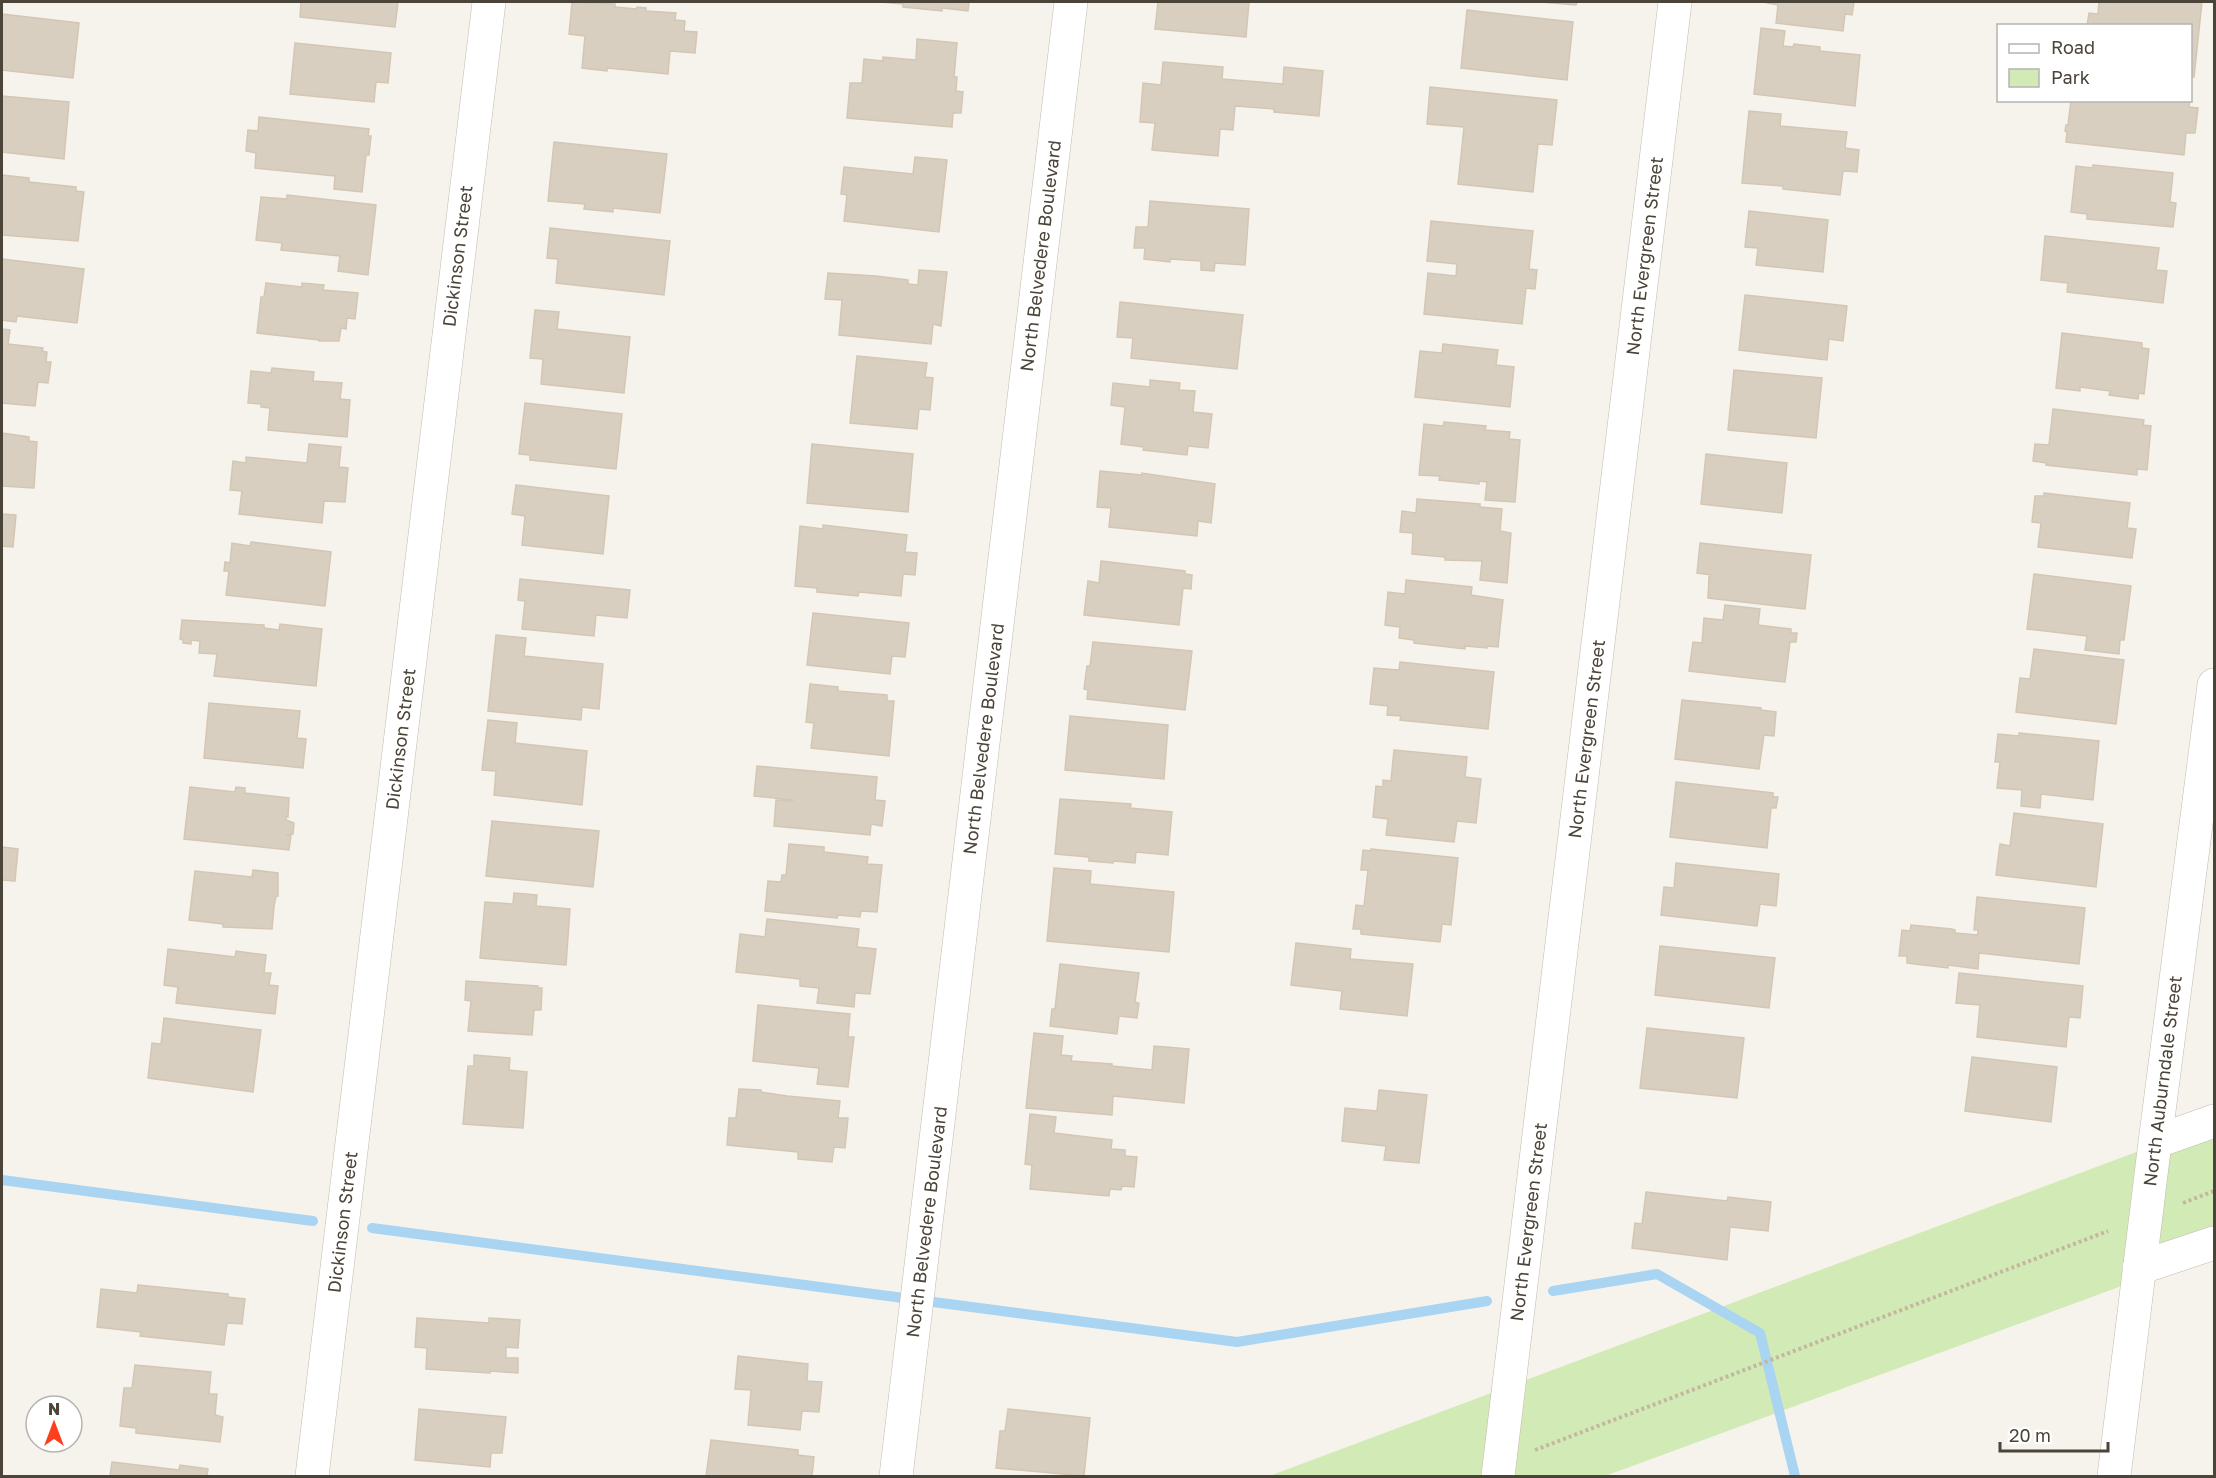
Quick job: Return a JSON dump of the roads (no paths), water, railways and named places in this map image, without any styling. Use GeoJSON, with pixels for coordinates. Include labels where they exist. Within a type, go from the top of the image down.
{"type":"FeatureCollection","features":[{"type":"Feature","properties":{"kind":"street","name":"Dickinson Street"},"geometry":{"type":"LineString","coordinates":[[312,1476],[489,2]]}},
{"type":"Feature","properties":{"kind":"street","name":"North Belvedere Boulevard"},"geometry":{"type":"LineString","coordinates":[[896,1476],[1071,2]]}},
{"type":"Feature","properties":{"kind":"street","name":"North Evergreen Street"},"geometry":{"type":"LineString","coordinates":[[1498,1476],[1675,2]]}},
{"type":"Feature","properties":{"kind":"street","name":"North Auburndale Street"},"geometry":{"type":"LineString","coordinates":[[2114,1476],[2214,686]]}},
{"type":"Feature","properties":{"kind":"street"},"geometry":{"type":"LineString","coordinates":[[2155,1142],[2214,1121]]}},
{"type":"Feature","properties":{"kind":"street"},"geometry":{"type":"LineString","coordinates":[[2139,1268],[2214,1244]]}},
{"type":"Feature","properties":{"kind":"waterway"},"geometry":{"type":"LineString","coordinates":[[2,1180],[313,1221]]}},
{"type":"Feature","properties":{"kind":"waterway"},"geometry":{"type":"LineString","coordinates":[[372,1228],[1237,1342],[1487,1301]]}},
{"type":"Feature","properties":{"kind":"waterway"},"geometry":{"type":"LineString","coordinates":[[1553,1291],[1657,1274],[1760,1333],[1795,1476]]}}]}
